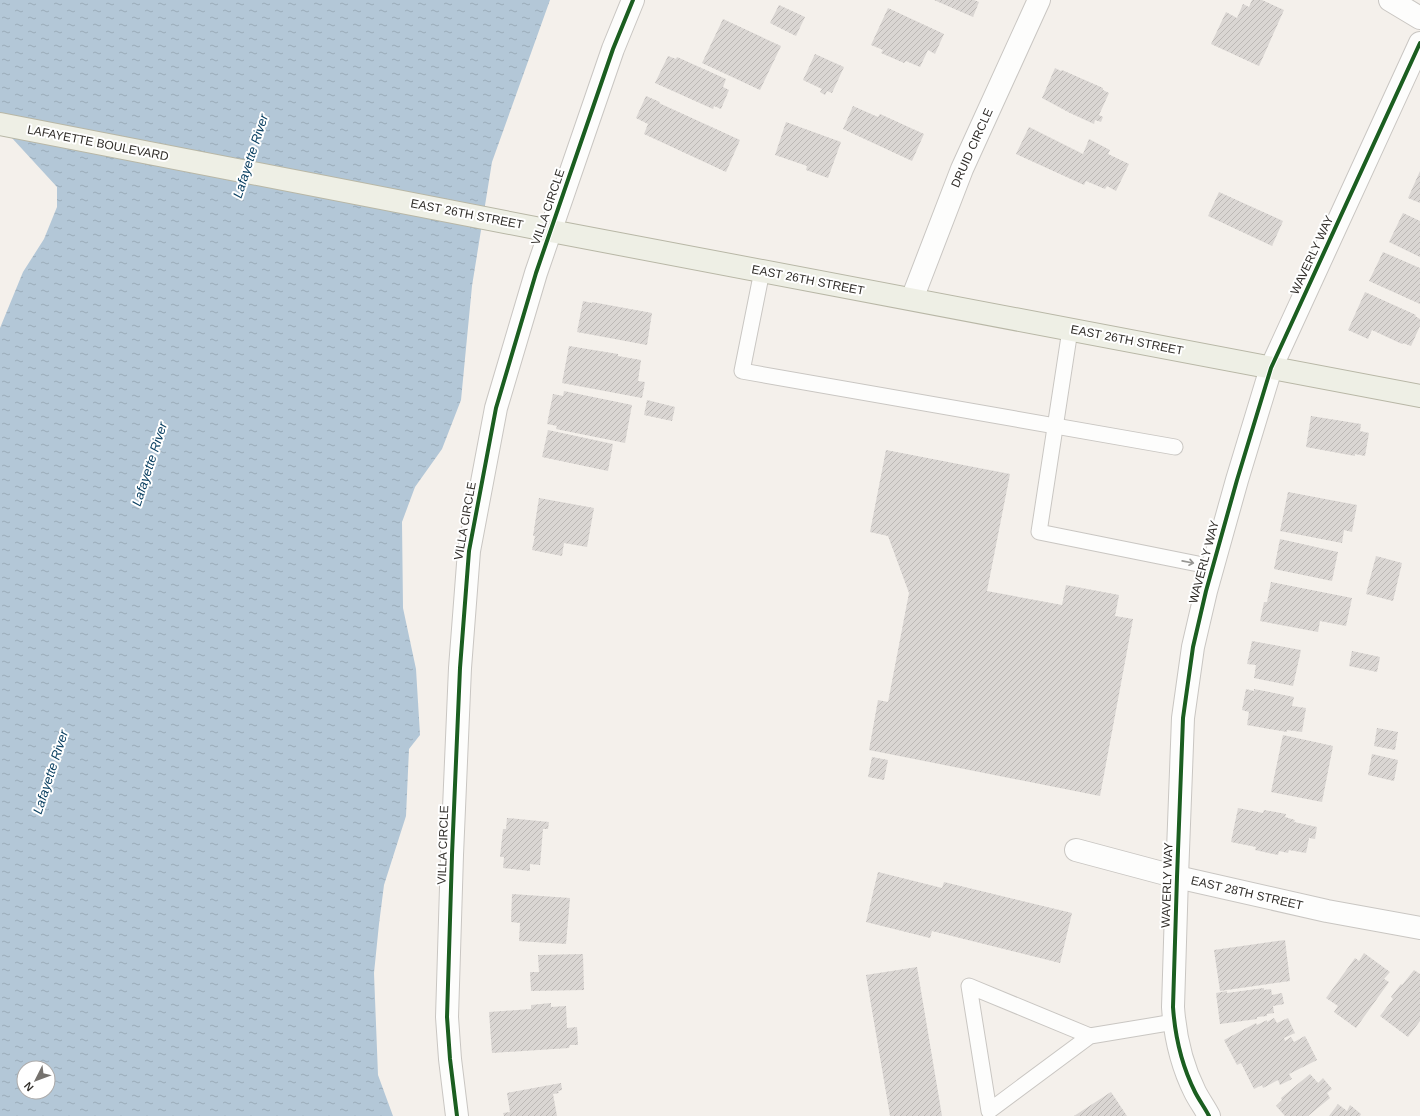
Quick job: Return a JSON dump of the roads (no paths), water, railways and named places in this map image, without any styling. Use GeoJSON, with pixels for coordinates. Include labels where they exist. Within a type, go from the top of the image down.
{"type":"FeatureCollection","features":[{"type":"Feature","properties":{"kind":"main road","name":"LAFAYETTE BOULEVARD"},"geometry":{"type":"LineString","coordinates":[[0,124],[197,162]]}},
{"type":"Feature","properties":{"kind":"main road","name":"EAST 26TH STREET"},"geometry":{"type":"LineString","coordinates":[[197,162],[551,231],[1420,396]]}},
{"type":"Feature","properties":{"kind":"street","name":"VILLA CIRCLE"},"geometry":{"type":"LineString","coordinates":[[457,1116],[450,1059],[447,1017],[459,676],[469,551],[496,408],[536,273],[612,49],[633,0]]}},
{"type":"Feature","properties":{"kind":"street","name":"DRUID CIRCLE"},"geometry":{"type":"LineString","coordinates":[[912,299],[962,169],[1039,0]]}},
{"type":"Feature","properties":{"kind":"street"},"geometry":{"type":"LineString","coordinates":[[1390,0],[1420,18]]}},
{"type":"Feature","properties":{"kind":"street","name":"WAVERLY WAY"},"geometry":{"type":"LineString","coordinates":[[1209,1116],[1195,1092],[1181,1058],[1174,1022],[1173,1007],[1176,878],[1183,718],[1193,647],[1237,480],[1271,368],[1420,43]]}},
{"type":"Feature","properties":{"kind":"street","name":"EAST 28TH STREET"},"geometry":{"type":"LineString","coordinates":[[1076,850],[1176,878],[1327,911],[1420,928]]}},
{"type":"Feature","properties":{"kind":"lane"},"geometry":{"type":"LineString","coordinates":[[762,271],[742,371],[1175,448]]}},
{"type":"Feature","properties":{"kind":"lane"},"geometry":{"type":"LineString","coordinates":[[1070,330],[1039,532],[1213,567]]}},
{"type":"Feature","properties":{"kind":"lane"},"geometry":{"type":"LineString","coordinates":[[1090,1036],[969,986],[989,1111],[1090,1036],[1174,1022]]}},
{"type":"Feature","properties":{"kind":"water","name":"Lafayette River"},"geometry":{"type":"Polygon","coordinates":[[[0,0],[550,0],[492,162],[472,286],[461,400],[442,449],[415,487],[402,522],[403,608],[416,669],[420,735],[409,749],[406,816],[384,885],[374,973],[378,1075],[393,1116],[0,1116],[0,328],[23,272],[44,239],[57,207],[57,187],[0,125],[0,0]]]}}]}
